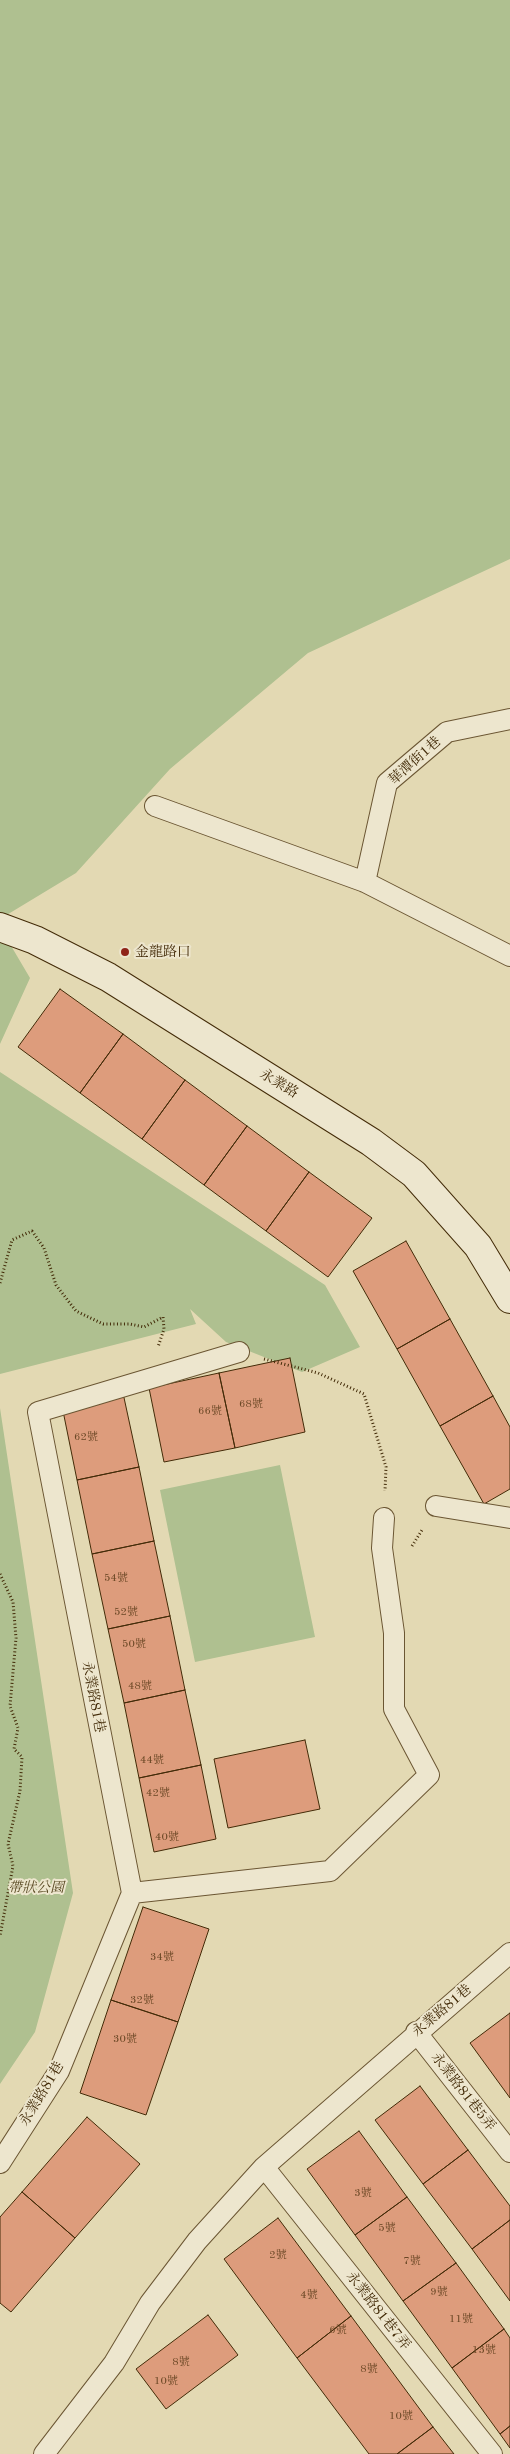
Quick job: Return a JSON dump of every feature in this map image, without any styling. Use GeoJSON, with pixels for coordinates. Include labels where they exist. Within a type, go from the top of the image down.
{"type":"FeatureCollection","features":[{"type":"Feature","properties":{"kind":"street","name":"永業路"},"geometry":{"type":"LineString","coordinates":[[0,927],[35,940],[108,977],[371,1142],[414,1174],[472,1239],[510,1299]]}},
{"type":"Feature","properties":{"kind":"lane","name":"華潭街1巷"},"geometry":{"type":"LineString","coordinates":[[364,882],[387,783],[447,732],[510,719]]}},
{"type":"Feature","properties":{"kind":"lane"},"geometry":{"type":"LineString","coordinates":[[155,806],[364,882],[510,956]]}},
{"type":"Feature","properties":{"kind":"lane","name":"永業路81巷"},"geometry":{"type":"LineString","coordinates":[[0,2163],[59,2071],[132,1893],[38,1412],[239,1352]]}},
{"type":"Feature","properties":{"kind":"lane"},"geometry":{"type":"LineString","coordinates":[[436,1506],[510,1518]]}},
{"type":"Feature","properties":{"kind":"lane"},"geometry":{"type":"LineString","coordinates":[[132,1893],[330,1870],[429,1775],[394,1709],[394,1633],[382,1548],[384,1518]]}},
{"type":"Feature","properties":{"kind":"lane","name":"永業路81巷"},"geometry":{"type":"LineString","coordinates":[[44,2454],[114,2362],[150,2303],[197,2240],[264,2167],[416,2032],[510,1953]]}},
{"type":"Feature","properties":{"kind":"lane","name":"永業路81巷5弄"},"geometry":{"type":"LineString","coordinates":[[416,2032],[510,2152]]}},
{"type":"Feature","properties":{"kind":"lane","name":"永業路81巷7弄"},"geometry":{"type":"LineString","coordinates":[[264,2167],[492,2454]]}},
{"type":"Feature","properties":{"kind":"path"},"geometry":{"type":"LineString","coordinates":[[0,1283],[12,1240],[32,1231],[44,1248],[56,1285],[76,1311],[103,1324],[130,1324],[144,1327],[163,1317],[164,1328],[149,1378]]}},
{"type":"Feature","properties":{"kind":"path"},"geometry":{"type":"LineString","coordinates":[[239,1352],[318,1374],[364,1394],[386,1467],[384,1518]]}},
{"type":"Feature","properties":{"kind":"path"},"geometry":{"type":"LineString","coordinates":[[0,1574],[13,1602],[16,1638],[10,1706],[18,1728],[14,1749],[22,1757],[20,1791],[8,1844],[13,1866],[0,1936]]}},
{"type":"Feature","properties":{"kind":"green space"},"geometry":{"type":"Polygon","coordinates":[[[0,0],[510,0],[510,559],[308,653],[170,769],[76,873],[0,919],[0,0]]]}},
{"type":"Feature","properties":{"kind":"green space"},"geometry":{"type":"Polygon","coordinates":[[[7,939],[30,978],[0,1044],[0,943],[7,939]]]}},
{"type":"Feature","properties":{"kind":"green space"},"geometry":{"type":"Polygon","coordinates":[[[0,1072],[325,1285],[360,1347],[302,1372],[226,1342],[190,1309],[196,1324],[0,1374],[0,1072]]]}},
{"type":"Feature","properties":{"kind":"green space","name":"帶狀公園"},"geometry":{"type":"Polygon","coordinates":[[[0,1408],[73,1893],[35,2032],[0,2084],[0,1408]]]}},
{"type":"Feature","properties":{"kind":"green space"},"geometry":{"type":"Polygon","coordinates":[[[280,1465],[315,1637],[195,1662],[160,1490],[280,1465]]]}},
{"type":"Feature","properties":{"kind":"building"},"geometry":{"type":"Polygon","coordinates":[[[60,989],[123,1034],[80,1093],[18,1047],[60,989]]]}},
{"type":"Feature","properties":{"kind":"building"},"geometry":{"type":"Polygon","coordinates":[[[123,1034],[185,1080],[142,1139],[80,1093],[123,1034]]]}},
{"type":"Feature","properties":{"kind":"building"},"geometry":{"type":"Polygon","coordinates":[[[185,1080],[247,1126],[204,1185],[142,1139],[185,1080]]]}},
{"type":"Feature","properties":{"kind":"building"},"geometry":{"type":"Polygon","coordinates":[[[247,1126],[309,1172],[266,1231],[204,1185],[247,1126]]]}},
{"type":"Feature","properties":{"kind":"building"},"geometry":{"type":"Polygon","coordinates":[[[309,1172],[372,1218],[328,1277],[266,1231],[309,1172]]]}},
{"type":"Feature","properties":{"kind":"building"},"geometry":{"type":"Polygon","coordinates":[[[406,1241],[450,1319],[397,1349],[353,1271],[406,1241]]]}},
{"type":"Feature","properties":{"kind":"building"},"geometry":{"type":"Polygon","coordinates":[[[450,1319],[493,1396],[440,1426],[397,1349],[450,1319]]]}},
{"type":"Feature","properties":{"kind":"building"},"geometry":{"type":"Polygon","coordinates":[[[290,1358],[305,1432],[235,1448],[219,1373],[290,1358]]]}},
{"type":"Feature","properties":{"kind":"building"},"geometry":{"type":"Polygon","coordinates":[[[219,1373],[235,1448],[164,1462],[149,1388],[219,1373]]]}},
{"type":"Feature","properties":{"kind":"building"},"geometry":{"type":"Polygon","coordinates":[[[123,1393],[139,1467],[77,1480],[62,1406],[123,1393]]]}},
{"type":"Feature","properties":{"kind":"building"},"geometry":{"type":"Polygon","coordinates":[[[493,1396],[510,1427],[510,1489],[484,1504],[440,1426],[493,1396]]]}},
{"type":"Feature","properties":{"kind":"building"},"geometry":{"type":"Polygon","coordinates":[[[139,1467],[154,1541],[92,1554],[77,1480],[139,1467]]]}},
{"type":"Feature","properties":{"kind":"building"},"geometry":{"type":"Polygon","coordinates":[[[154,1541],[170,1616],[108,1629],[92,1554],[154,1541]]]}},
{"type":"Feature","properties":{"kind":"building"},"geometry":{"type":"Polygon","coordinates":[[[170,1616],[185,1690],[124,1703],[108,1629],[170,1616]]]}},
{"type":"Feature","properties":{"kind":"building"},"geometry":{"type":"Polygon","coordinates":[[[185,1690],[201,1765],[139,1778],[124,1703],[185,1690]]]}},
{"type":"Feature","properties":{"kind":"building"},"geometry":{"type":"Polygon","coordinates":[[[305,1740],[320,1809],[228,1828],[214,1759],[305,1740]]]}},
{"type":"Feature","properties":{"kind":"building"},"geometry":{"type":"Polygon","coordinates":[[[201,1765],[216,1839],[154,1852],[139,1778],[201,1765]]]}},
{"type":"Feature","properties":{"kind":"building"},"geometry":{"type":"Polygon","coordinates":[[[143,1907],[209,1929],[178,2022],[111,2000],[143,1907]]]}},
{"type":"Feature","properties":{"kind":"building"},"geometry":{"type":"Polygon","coordinates":[[[111,2000],[178,2022],[146,2115],[80,2093],[111,2000]]]}},
{"type":"Feature","properties":{"kind":"building"},"geometry":{"type":"Polygon","coordinates":[[[510,2013],[510,2098],[470,2043],[510,2013]]]}},
{"type":"Feature","properties":{"kind":"building"},"geometry":{"type":"Polygon","coordinates":[[[420,2086],[468,2150],[423,2184],[375,2120],[420,2086]]]}},
{"type":"Feature","properties":{"kind":"building"},"geometry":{"type":"Polygon","coordinates":[[[87,2117],[140,2164],[75,2238],[22,2192],[87,2117]]]}},
{"type":"Feature","properties":{"kind":"building"},"geometry":{"type":"Polygon","coordinates":[[[359,2131],[407,2197],[355,2235],[307,2169],[359,2131]]]}},
{"type":"Feature","properties":{"kind":"building"},"geometry":{"type":"Polygon","coordinates":[[[468,2150],[510,2206],[510,2220],[472,2249],[423,2184],[468,2150]]]}},
{"type":"Feature","properties":{"kind":"building"},"geometry":{"type":"Polygon","coordinates":[[[22,2192],[75,2238],[11,2312],[0,2303],[0,2217],[22,2192]]]}},
{"type":"Feature","properties":{"kind":"building"},"geometry":{"type":"Polygon","coordinates":[[[407,2197],[456,2263],[403,2301],[355,2235],[407,2197]]]}},
{"type":"Feature","properties":{"kind":"building"},"geometry":{"type":"Polygon","coordinates":[[[278,2218],[351,2316],[297,2358],[224,2259],[278,2218]]]}},
{"type":"Feature","properties":{"kind":"building"},"geometry":{"type":"Polygon","coordinates":[[[510,2220],[510,2301],[472,2249],[510,2220]]]}},
{"type":"Feature","properties":{"kind":"building"},"geometry":{"type":"Polygon","coordinates":[[[456,2263],[504,2329],[452,2368],[403,2301],[456,2263]]]}},
{"type":"Feature","properties":{"kind":"building"},"geometry":{"type":"Polygon","coordinates":[[[208,2315],[238,2355],[166,2409],[136,2369],[208,2315]]]}},
{"type":"Feature","properties":{"kind":"building"},"geometry":{"type":"Polygon","coordinates":[[[351,2316],[433,2427],[397,2454],[369,2454],[297,2358],[351,2316]]]}},
{"type":"Feature","properties":{"kind":"building"},"geometry":{"type":"Polygon","coordinates":[[[504,2329],[510,2338],[510,2426],[500,2434],[452,2368],[504,2329]]]}},
{"type":"Feature","properties":{"kind":"building"},"geometry":{"type":"Polygon","coordinates":[[[510,2426],[510,2448],[500,2434],[510,2426]]]}},
{"type":"Feature","properties":{"kind":"building"},"geometry":{"type":"Polygon","coordinates":[[[433,2427],[454,2454],[397,2454],[433,2427]]]}},
{"type":"Feature","properties":{"kind":"place","name":"金龍路口"},"geometry":{"type":"Point","coordinates":[125,952]}}]}
